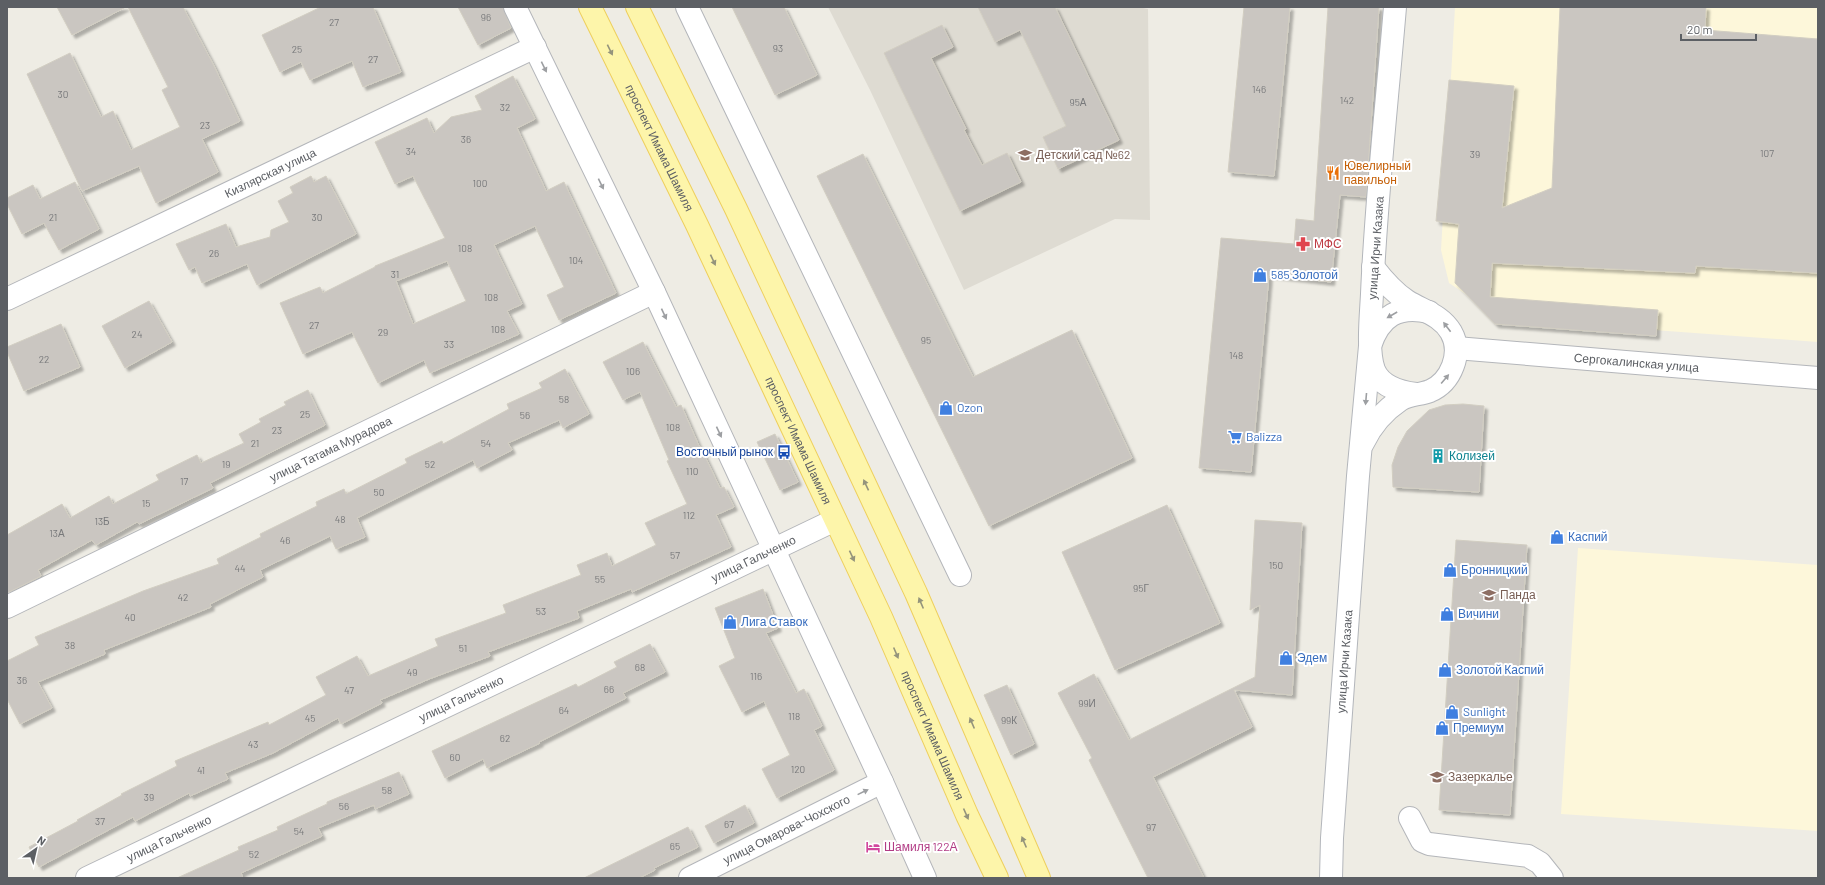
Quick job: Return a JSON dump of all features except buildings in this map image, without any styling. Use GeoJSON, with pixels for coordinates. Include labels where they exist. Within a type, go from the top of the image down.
{"type":"FeatureCollection","features":[{"type":"Feature","properties":{"kind":"main road","name":"проспект Имама Шамиля"},"geometry":{"type":"LineString","coordinates":[[590,7],[693,218],[881,617],[967,815],[997,878]]}},
{"type":"Feature","properties":{"kind":"main road"},"geometry":{"type":"LineString","coordinates":[[637,7],[736,209],[916,593],[1039,878]]}},
{"type":"Feature","properties":{"kind":"street"},"geometry":{"type":"LineString","coordinates":[[515,7],[654,292],[882,782],[925,878]]}},
{"type":"Feature","properties":{"kind":"street"},"geometry":{"type":"LineString","coordinates":[[686,7],[960,575]]}},
{"type":"Feature","properties":{"kind":"street","name":"улица Ирчи Казака"},"geometry":{"type":"LineString","coordinates":[[1331,878],[1332,838],[1358,476],[1362,446],[1370,346],[1373,267],[1395,7]]}},
{"type":"Feature","properties":{"kind":"street","name":"Кизлярская улица"},"geometry":{"type":"LineString","coordinates":[[7,299],[535,47]]}},
{"type":"Feature","properties":{"kind":"street"},"geometry":{"type":"LineString","coordinates":[[1362,446],[1368,433],[1389,408],[1402,398],[1430,391],[1441,384],[1450,374],[1455,361],[1456,348],[1452,333],[1442,321],[1408,301],[1383,281],[1373,267]]}},
{"type":"Feature","properties":{"kind":"street","name":"улица Татама Мурадова"},"geometry":{"type":"LineString","coordinates":[[7,607],[654,292]]}},
{"type":"Feature","properties":{"kind":"street"},"geometry":{"type":"LineString","coordinates":[[1416,394],[1399,392],[1385,384],[1374,370],[1370,346],[1378,328],[1391,315],[1410,309],[1429,312]]}},
{"type":"Feature","properties":{"kind":"street","name":"Сергокалинская улица"},"geometry":{"type":"LineString","coordinates":[[1456,348],[1818,378]]}},
{"type":"Feature","properties":{"kind":"street","name":"улица Гальченко"},"geometry":{"type":"LineString","coordinates":[[87,878],[835,520]]}},
{"type":"Feature","properties":{"kind":"street","name":"улица Омарова-Чохского"},"geometry":{"type":"LineString","coordinates":[[690,878],[882,782]]}},
{"type":"Feature","properties":{"kind":"street"},"geometry":{"type":"LineString","coordinates":[[1410,818],[1422,841],[1429,844],[1528,856],[1540,863],[1552,878]]}},
{"type":"Feature","properties":{"kind":"shaded area","name":"Детский сад №62"},"geometry":{"type":"Polygon","coordinates":[[[828,7],[1138,7],[1148,9],[1150,220],[1115,219],[964,290],[870,90],[828,7]]]}},
{"type":"Feature","properties":{"kind":"shaded area"},"geometry":{"type":"Polygon","coordinates":[[[1455,7],[1818,7],[1818,342],[1503,319],[1449,283],[1441,250],[1455,7]]]}},
{"type":"Feature","properties":{"kind":"shaded area"},"geometry":{"type":"Polygon","coordinates":[[[1578,548],[1818,565],[1818,831],[1561,814],[1578,548]]]}},
{"type":"Feature","properties":{"kind":"place","name":"Детский сад №62"},"geometry":{"type":"Point","coordinates":[1025,155]}},
{"type":"Feature","properties":{"kind":"place","name":"Ювелирный павильон"},"geometry":{"type":"Point","coordinates":[1333,173]}},
{"type":"Feature","properties":{"kind":"place","name":"МФС"},"geometry":{"type":"Point","coordinates":[1303,244]}},
{"type":"Feature","properties":{"kind":"place","name":"585 Золотой"},"geometry":{"type":"Point","coordinates":[1260,275]}},
{"type":"Feature","properties":{"kind":"place","name":"Ozon"},"geometry":{"type":"Point","coordinates":[946,408]}},
{"type":"Feature","properties":{"kind":"place","name":"Balizza"},"geometry":{"type":"Point","coordinates":[1235,437]}},
{"type":"Feature","properties":{"kind":"place","name":"Восточный рынок"},"geometry":{"type":"Point","coordinates":[784,452]}},
{"type":"Feature","properties":{"kind":"place","name":"Колизей"},"geometry":{"type":"Point","coordinates":[1438,456]}},
{"type":"Feature","properties":{"kind":"place","name":"Каспий"},"geometry":{"type":"Point","coordinates":[1557,537]}},
{"type":"Feature","properties":{"kind":"place","name":"Бронницкий"},"geometry":{"type":"Point","coordinates":[1450,570]}},
{"type":"Feature","properties":{"kind":"place","name":"Панда"},"geometry":{"type":"Point","coordinates":[1489,595]}},
{"type":"Feature","properties":{"kind":"place","name":"Вичини"},"geometry":{"type":"Point","coordinates":[1447,614]}},
{"type":"Feature","properties":{"kind":"place","name":"Лига Ставок"},"geometry":{"type":"Point","coordinates":[730,622]}},
{"type":"Feature","properties":{"kind":"place","name":"Эдем"},"geometry":{"type":"Point","coordinates":[1286,658]}},
{"type":"Feature","properties":{"kind":"place","name":"Золотой Каспий"},"geometry":{"type":"Point","coordinates":[1445,670]}},
{"type":"Feature","properties":{"kind":"place","name":"Sunlight"},"geometry":{"type":"Point","coordinates":[1452,712]}},
{"type":"Feature","properties":{"kind":"place","name":"Премиум"},"geometry":{"type":"Point","coordinates":[1442,728]}},
{"type":"Feature","properties":{"kind":"place","name":"Зазеркалье"},"geometry":{"type":"Point","coordinates":[1437,777]}},
{"type":"Feature","properties":{"kind":"place","name":"Шамиля 122А"},"geometry":{"type":"Point","coordinates":[873,847]}}]}
